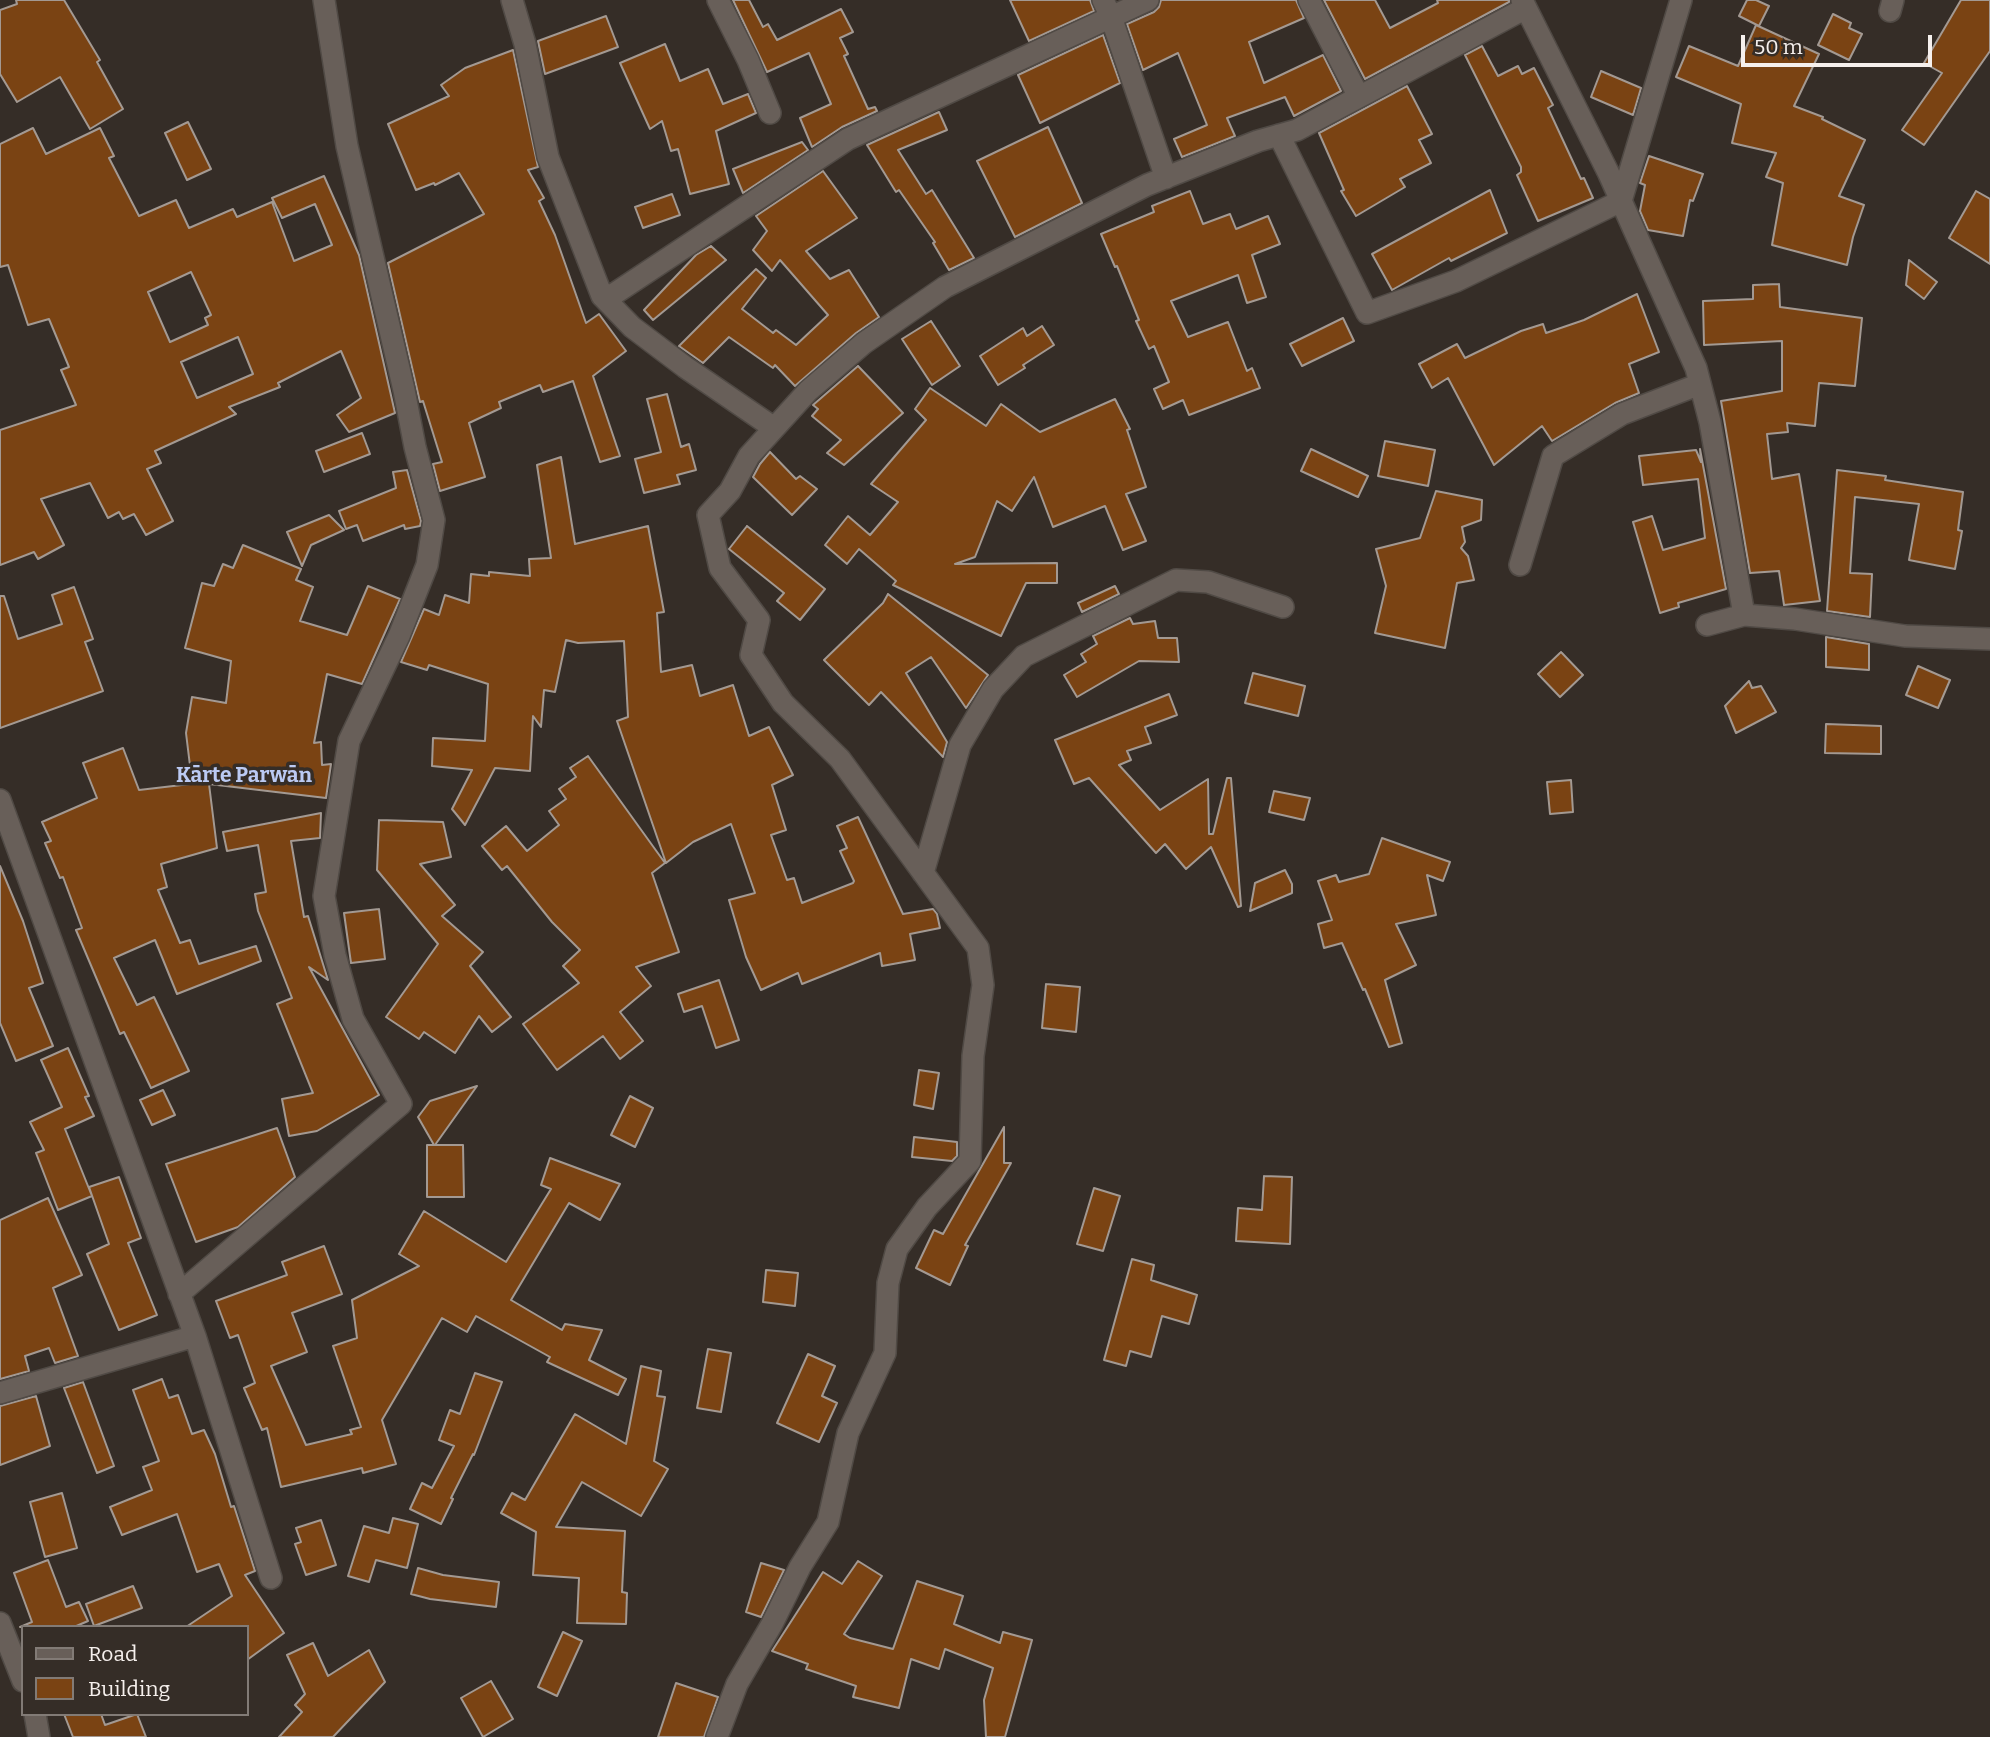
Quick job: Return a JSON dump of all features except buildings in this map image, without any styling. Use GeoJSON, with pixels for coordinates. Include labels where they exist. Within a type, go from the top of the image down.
{"type":"FeatureCollection","features":[{"type":"Feature","properties":{"kind":"street"},"geometry":{"type":"LineString","coordinates":[[179,1294],[401,1104],[353,1019],[335,955],[324,896],[349,741],[399,636],[427,565],[434,520],[347,146],[324,0]]}},
{"type":"Feature","properties":{"kind":"street"},"geometry":{"type":"LineString","coordinates":[[512,0],[525,44],[548,157],[602,296],[632,327],[774,428]]}},
{"type":"Feature","properties":{"kind":"street"},"geometry":{"type":"LineString","coordinates":[[718,0],[748,60],[770,113]]}},
{"type":"Feature","properties":{"kind":"street"},"geometry":{"type":"LineString","coordinates":[[602,296],[614,294],[848,139],[1107,9],[1147,0]]}},
{"type":"Feature","properties":{"kind":"street"},"geometry":{"type":"LineString","coordinates":[[1309,0],[1359,97]]}},
{"type":"Feature","properties":{"kind":"street"},"geometry":{"type":"LineString","coordinates":[[1279,135],[1367,313],[1456,281],[1621,201],[1681,0]]}},
{"type":"Feature","properties":{"kind":"street"},"geometry":{"type":"LineString","coordinates":[[717,1737],[737,1684],[772,1624],[800,1567],[828,1522],[848,1433],[885,1353],[888,1283],[897,1249],[927,1207],[971,1161],[973,1056],[983,985],[978,948],[840,759],[783,703],[751,655],[759,620],[720,568],[708,515],[730,491],[749,456],[774,428],[808,391],[864,343],[944,287],[1166,178],[1297,130],[1524,4],[1621,201],[1696,368],[1710,422],[1744,615]]}},
{"type":"Feature","properties":{"kind":"street"},"geometry":{"type":"LineString","coordinates":[[1107,9],[1166,178]]}},
{"type":"Feature","properties":{"kind":"street"},"geometry":{"type":"LineString","coordinates":[[1520,565],[1553,456],[1622,414],[1700,384]]}},
{"type":"Feature","properties":{"kind":"street"},"geometry":{"type":"LineString","coordinates":[[923,873],[960,746],[993,689],[1024,656],[1176,580],[1208,582],[1283,607]]}},
{"type":"Feature","properties":{"kind":"street"},"geometry":{"type":"LineString","coordinates":[[1707,625],[1744,615],[1795,619],[1905,636],[1990,639]]}},
{"type":"Feature","properties":{"kind":"street"},"geometry":{"type":"LineString","coordinates":[[0,800],[195,1336],[271,1578]]}},
{"type":"Feature","properties":{"kind":"street"},"geometry":{"type":"LineString","coordinates":[[0,1393],[195,1336]]}},
{"type":"Feature","properties":{"kind":"street"},"geometry":{"type":"LineString","coordinates":[[0,1623],[21,1676]]}},
{"type":"Feature","properties":{"kind":"street"},"geometry":{"type":"LineString","coordinates":[[35,1716],[39,1737]]}},
{"type":"Feature","properties":{"kind":"district","name":"Kārte Parwān"},"geometry":{"type":"Point","coordinates":[244,776]}}]}
